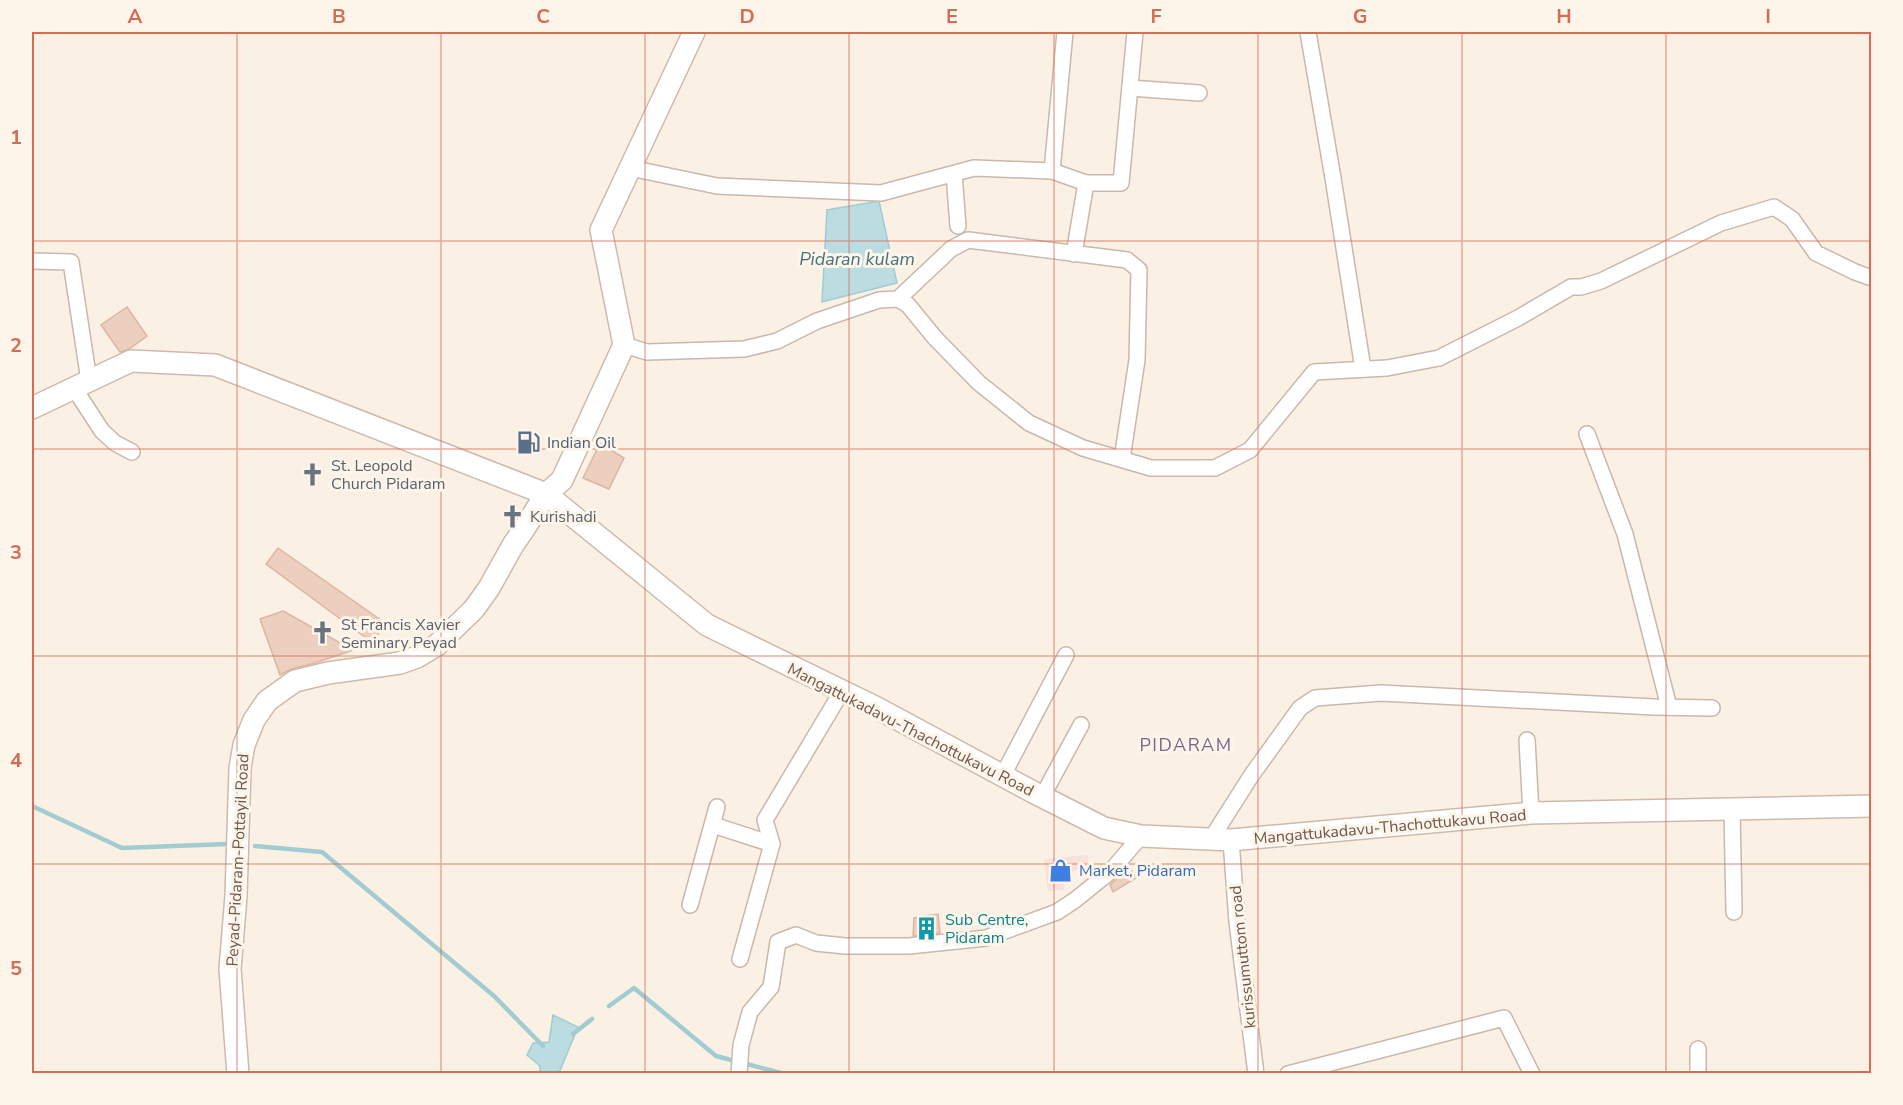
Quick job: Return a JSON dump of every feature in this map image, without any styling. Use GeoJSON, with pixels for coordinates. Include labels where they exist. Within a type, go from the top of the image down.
{"type":"FeatureCollection","features":[{"type":"Feature","properties":{"kind":"main road"},"geometry":{"type":"LineString","coordinates":[[624,345],[601,230],[694,32]]}},
{"type":"Feature","properties":{"kind":"main road","name":"Peyad-Pidaram-Pottayil Road"},"geometry":{"type":"LineString","coordinates":[[238,1074],[230,969],[236,896],[240,768],[244,745],[254,720],[267,701],[295,681],[328,673],[400,663],[417,657],[437,645],[474,609],[546,494],[562,480],[624,345]]}},
{"type":"Feature","properties":{"kind":"main road","name":"Mangattukadavu-Thachottukavu Road"},"geometry":{"type":"LineString","coordinates":[[32,408],[132,361],[215,365],[546,494],[707,625],[842,691],[1104,828],[1140,836],[1221,839],[1531,813],[1872,806]]}},
{"type":"Feature","properties":{"kind":"street"},"geometry":{"type":"LineString","coordinates":[[1052,171],[1065,32]]}},
{"type":"Feature","properties":{"kind":"street"},"geometry":{"type":"LineString","coordinates":[[630,168],[717,186],[881,193],[974,168],[1052,171],[1086,183],[1121,183],[1136,32]]}},
{"type":"Feature","properties":{"kind":"street"},"geometry":{"type":"LineString","coordinates":[[1308,32],[1363,369]]}},
{"type":"Feature","properties":{"kind":"street"},"geometry":{"type":"LineString","coordinates":[[1130,88],[1199,93]]}},
{"type":"Feature","properties":{"kind":"street"},"geometry":{"type":"LineString","coordinates":[[954,174],[958,226]]}},
{"type":"Feature","properties":{"kind":"street"},"geometry":{"type":"LineString","coordinates":[[1074,254],[1086,183]]}},
{"type":"Feature","properties":{"kind":"street"},"geometry":{"type":"LineString","coordinates":[[624,345],[646,352],[744,349],[777,341],[817,321],[879,300],[898,299],[908,305],[935,338],[979,383],[1029,423],[1083,448],[1151,468],[1215,468],[1250,450],[1314,372],[1387,368],[1439,358],[1518,318],[1571,287],[1581,287],[1601,281],[1721,223],[1774,207],[1792,219],[1816,253],[1855,273],[1872,278]]}},
{"type":"Feature","properties":{"kind":"street"},"geometry":{"type":"LineString","coordinates":[[898,299],[951,249],[968,240],[1127,260],[1139,270],[1137,360],[1122,459]]}},
{"type":"Feature","properties":{"kind":"street"},"geometry":{"type":"LineString","coordinates":[[32,261],[71,262],[81,384],[102,431],[115,443],[132,452]]}},
{"type":"Feature","properties":{"kind":"street"},"geometry":{"type":"LineString","coordinates":[[1587,434],[1624,534],[1655,646],[1669,707]]}},
{"type":"Feature","properties":{"kind":"street"},"geometry":{"type":"LineString","coordinates":[[1003,775],[1066,655]]}},
{"type":"Feature","properties":{"kind":"street"},"geometry":{"type":"LineString","coordinates":[[740,959],[772,844],[765,820],[842,691]]}},
{"type":"Feature","properties":{"kind":"street"},"geometry":{"type":"LineString","coordinates":[[1221,839],[1251,776],[1300,708],[1314,698],[1381,693],[1712,708]]}},
{"type":"Feature","properties":{"kind":"street"},"geometry":{"type":"LineString","coordinates":[[1042,797],[1082,725]]}},
{"type":"Feature","properties":{"kind":"street"},"geometry":{"type":"LineString","coordinates":[[1527,740],[1531,813]]}},
{"type":"Feature","properties":{"kind":"street"},"geometry":{"type":"LineString","coordinates":[[690,905],[717,807]]}},
{"type":"Feature","properties":{"kind":"street"},"geometry":{"type":"LineString","coordinates":[[1732,809],[1734,912]]}},
{"type":"Feature","properties":{"kind":"street"},"geometry":{"type":"LineString","coordinates":[[713,825],[772,844]]}},
{"type":"Feature","properties":{"kind":"street"},"geometry":{"type":"LineString","coordinates":[[739,1074],[741,1045],[750,1012],[771,987],[778,942],[796,935],[816,943],[845,946],[909,946],[986,938],[1057,912],[1111,871],[1140,836]]}},
{"type":"Feature","properties":{"kind":"street","name":"kurissumuttom road"},"geometry":{"type":"LineString","coordinates":[[1221,839],[1237,922],[1256,1074]]}},
{"type":"Feature","properties":{"kind":"street"},"geometry":{"type":"LineString","coordinates":[[1288,1074],[1504,1018],[1532,1074]]}},
{"type":"Feature","properties":{"kind":"street"},"geometry":{"type":"LineString","coordinates":[[1698,1049],[1698,1074]]}},
{"type":"Feature","properties":{"kind":"shaded area","name":"Market, Pidaram"},"geometry":{"type":"Polygon","coordinates":[[[1088,855],[1088,866],[1065,874],[1064,890],[1048,891],[1044,859],[1088,855]]]}},
{"type":"Feature","properties":{"kind":"water","name":"Pidaran kulam"},"geometry":{"type":"Polygon","coordinates":[[[879,201],[897,283],[822,302],[827,210],[879,201]]]}},
{"type":"Feature","properties":{"kind":"water"},"geometry":{"type":"Polygon","coordinates":[[[553,1015],[578,1027],[559,1073],[540,1073],[540,1066],[527,1055],[533,1043],[549,1042],[553,1015]]]}},
{"type":"Feature","properties":{"kind":"building"},"geometry":{"type":"Polygon","coordinates":[[[127,307],[147,336],[129,349],[120,352],[101,325],[127,307]]]}},
{"type":"Feature","properties":{"kind":"building"},"geometry":{"type":"Polygon","coordinates":[[[600,443],[624,458],[609,489],[583,478],[600,443]]]}},
{"type":"Feature","properties":{"kind":"building"},"geometry":{"type":"Polygon","coordinates":[[[278,548],[385,623],[373,643],[266,564],[278,548]]]}},
{"type":"Feature","properties":{"kind":"building"},"geometry":{"type":"Polygon","coordinates":[[[283,611],[353,650],[280,675],[260,619],[283,611]]]}},
{"type":"Feature","properties":{"kind":"building"},"geometry":{"type":"Polygon","coordinates":[[[1129,866],[1136,878],[1113,892],[1110,885],[1129,866]]]}},
{"type":"Feature","properties":{"kind":"building","name":"Sub Centre, Pidaram"},"geometry":{"type":"Polygon","coordinates":[[[938,914],[940,933],[913,936],[914,918],[938,914]]]}},
{"type":"Feature","properties":{"kind":"waterway"},"geometry":{"type":"LineString","coordinates":[[32,806],[122,848],[227,844]]}},
{"type":"Feature","properties":{"kind":"waterway"},"geometry":{"type":"LineString","coordinates":[[255,846],[322,852],[494,996],[543,1046]]}},
{"type":"Feature","properties":{"kind":"waterway"},"geometry":{"type":"LineString","coordinates":[[609,1006],[634,988],[716,1056],[785,1074]]}},
{"type":"Feature","properties":{"kind":"waterway"},"geometry":{"type":"LineString","coordinates":[[573,1034],[592,1019]]}},
{"type":"Feature","properties":{"kind":"place","name":"Indian Oil"},"geometry":{"type":"Point","coordinates":[529,442]}},
{"type":"Feature","properties":{"kind":"place","name":"St. Leopold Church Pidaram"},"geometry":{"type":"Point","coordinates":[313,474]}},
{"type":"Feature","properties":{"kind":"place","name":"Kurishadi"},"geometry":{"type":"Point","coordinates":[512,516]}},
{"type":"Feature","properties":{"kind":"place","name":"St Francis Xavier Seminary Peyad"},"geometry":{"type":"Point","coordinates":[323,633]}},
{"type":"Feature","properties":{"kind":"place","name":"Market, Pidaram"},"geometry":{"type":"Point","coordinates":[1061,870]}},
{"type":"Feature","properties":{"kind":"place","name":"Sub Centre, Pidaram"},"geometry":{"type":"Point","coordinates":[927,928]}},
{"type":"Feature","properties":{"kind":"district","name":"PIDARAM"},"geometry":{"type":"Point","coordinates":[1186,745]}}]}
